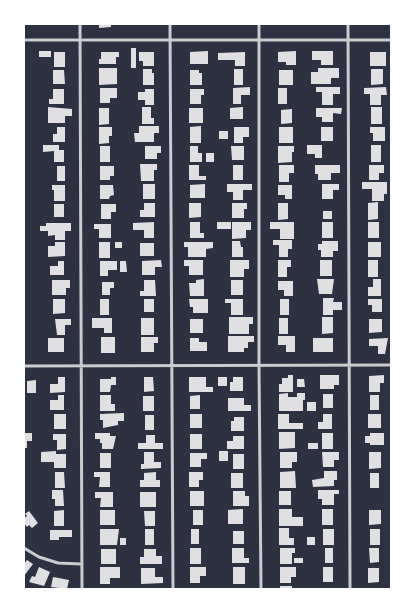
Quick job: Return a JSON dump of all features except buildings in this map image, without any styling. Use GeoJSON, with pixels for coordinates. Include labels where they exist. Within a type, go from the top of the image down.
{"type":"FeatureCollection","features":[{"type":"Feature","properties":{"kind":"street"},"geometry":{"type":"LineString","coordinates":[[80,24],[82,589]]}},
{"type":"Feature","properties":{"kind":"street"},"geometry":{"type":"LineString","coordinates":[[170,24],[172,589]]}},
{"type":"Feature","properties":{"kind":"street"},"geometry":{"type":"LineString","coordinates":[[259,24],[259,365],[261,589]]}},
{"type":"Feature","properties":{"kind":"street"},"geometry":{"type":"LineString","coordinates":[[348,24],[350,589]]}},
{"type":"Feature","properties":{"kind":"street"},"geometry":{"type":"LineString","coordinates":[[24,40],[391,40]]}},
{"type":"Feature","properties":{"kind":"street"},"geometry":{"type":"LineString","coordinates":[[24,366],[171,364],[391,365]]}},
{"type":"Feature","properties":{"kind":"street"},"geometry":{"type":"LineString","coordinates":[[24,548],[39,557],[58,563],[81,564]]}}]}
